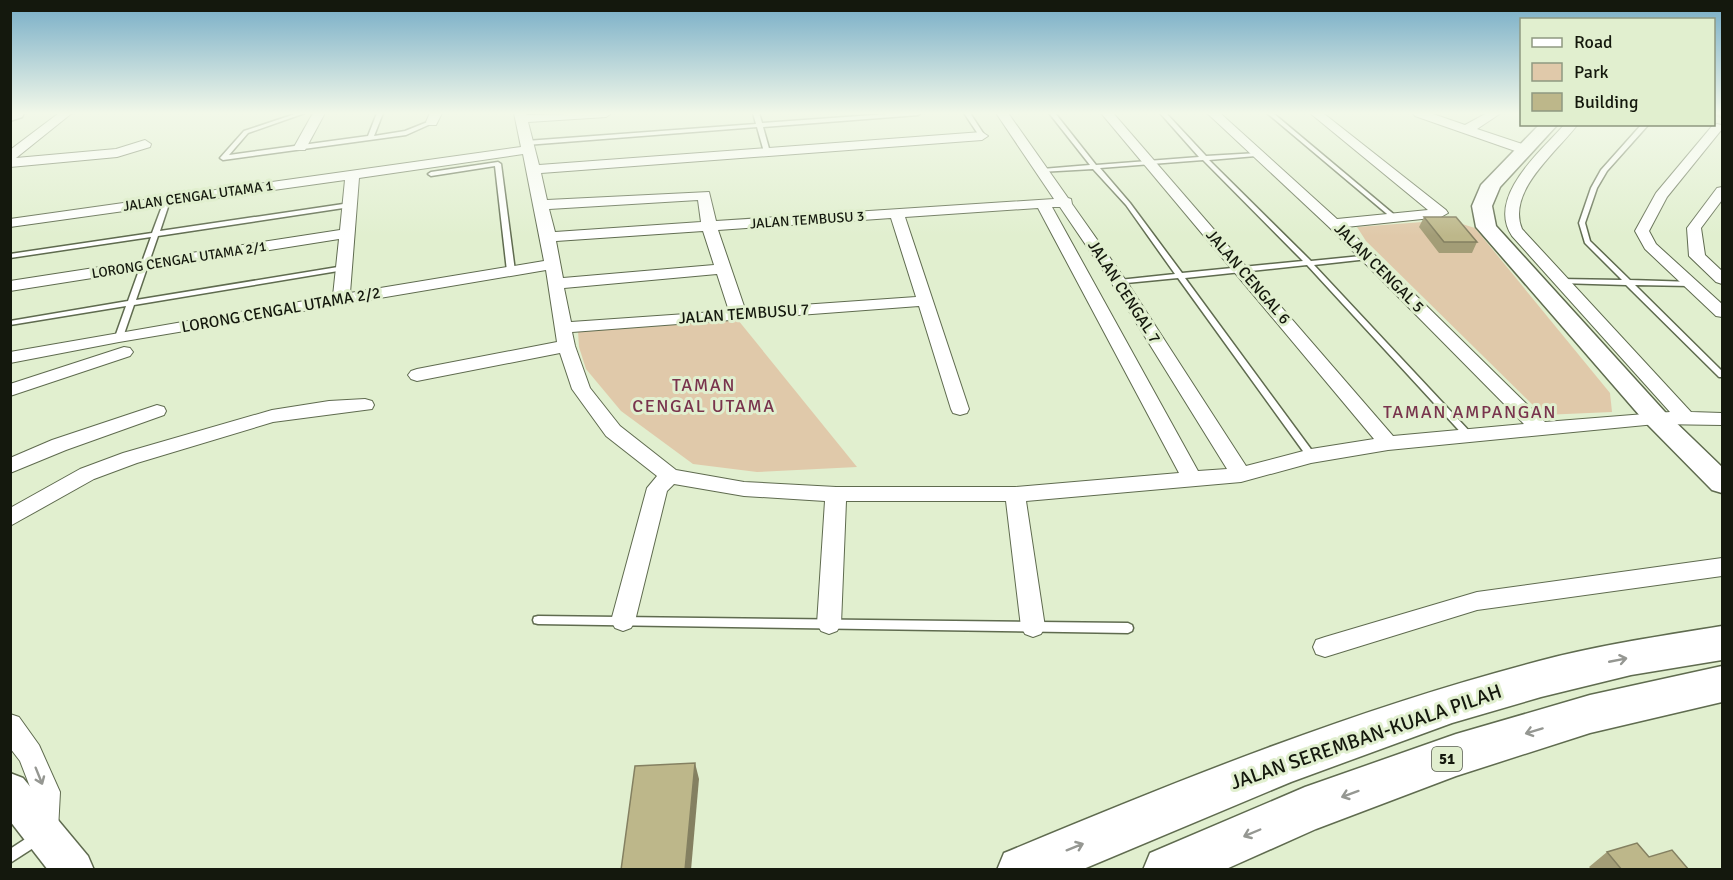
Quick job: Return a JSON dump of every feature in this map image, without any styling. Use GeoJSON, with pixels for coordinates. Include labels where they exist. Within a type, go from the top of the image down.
{"type":"FeatureCollection","features":[{"type":"Feature","properties":{"kind":"highway","name":"JALAN SEREMBAN-KUALA PILAH"},"geometry":{"type":"LineString","coordinates":[[1021,870],[1278,765],[1426,713],[1560,672],[1674,649],[1722,643]]}},
{"type":"Feature","properties":{"kind":"highway","name":"51"},"geometry":{"type":"LineString","coordinates":[[1167,870],[1305,810],[1456,755],[1590,714],[1722,684]]}},
{"type":"Feature","properties":{"kind":"street"},"geometry":{"type":"LineString","coordinates":[[10,163],[106,154]]}},
{"type":"Feature","properties":{"kind":"street","name":"JALAN CENGAL UTAMA 1"},"geometry":{"type":"LineString","coordinates":[[10,223],[352,175],[482,154]]}},
{"type":"Feature","properties":{"kind":"street"},"geometry":{"type":"LineString","coordinates":[[528,154],[548,237],[564,337],[581,389],[613,431],[670,476],[744,489],[836,494],[1015,494],[1240,475],[1311,456],[1388,443],[1656,418],[1722,419]]}},
{"type":"Feature","properties":{"kind":"street"},"geometry":{"type":"LineString","coordinates":[[532,170],[740,154]]}},
{"type":"Feature","properties":{"kind":"street","name":"JALAN CENGAL 7"},"geometry":{"type":"LineString","coordinates":[[1030,154],[1066,202],[1119,282],[1240,475]]}},
{"type":"Feature","properties":{"kind":"street","name":"JALAN CENGAL 6"},"geometry":{"type":"LineString","coordinates":[[1142,154],[1388,443]]}},
{"type":"Feature","properties":{"kind":"street","name":"JALAN CENGAL 5"},"geometry":{"type":"LineString","coordinates":[[1256,154],[1334,224],[1541,429]]}},
{"type":"Feature","properties":{"kind":"street"},"geometry":{"type":"LineString","coordinates":[[1334,224],[1441,213],[1367,154]]}},
{"type":"Feature","properties":{"kind":"street"},"geometry":{"type":"LineString","coordinates":[[1522,154],[1491,185],[1482,206],[1486,227],[1656,418],[1722,483]]}},
{"type":"Feature","properties":{"kind":"street"},"geometry":{"type":"LineString","coordinates":[[1547,154],[1519,187],[1512,202],[1510,217],[1516,233],[1685,417]]}},
{"type":"Feature","properties":{"kind":"street"},"geometry":{"type":"LineString","coordinates":[[1695,154],[1661,196],[1642,231],[1650,246],[1722,312]]}},
{"type":"Feature","properties":{"kind":"street"},"geometry":{"type":"LineString","coordinates":[[341,300],[352,175]]}},
{"type":"Feature","properties":{"kind":"street"},"geometry":{"type":"LineString","coordinates":[[1722,191],[1694,228],[1697,256],[1722,279]]}},
{"type":"Feature","properties":{"kind":"street"},"geometry":{"type":"LineString","coordinates":[[540,205],[700,193],[706,199],[709,226],[739,315]]}},
{"type":"Feature","properties":{"kind":"street","name":"JALAN TEMBUSU 3"},"geometry":{"type":"LineString","coordinates":[[548,237],[1066,202]]}},
{"type":"Feature","properties":{"kind":"street"},"geometry":{"type":"LineString","coordinates":[[1043,204],[1193,480]]}},
{"type":"Feature","properties":{"kind":"street"},"geometry":{"type":"LineString","coordinates":[[897,214],[960,409]]}},
{"type":"Feature","properties":{"kind":"street","name":"LORONG CENGAL UTAMA 2/1"},"geometry":{"type":"LineString","coordinates":[[10,286],[347,233]]}},
{"type":"Feature","properties":{"kind":"street","name":"LORONG CENGAL UTAMA 2/2"},"geometry":{"type":"LineString","coordinates":[[10,358],[121,345],[341,300],[552,264]]}},
{"type":"Feature","properties":{"kind":"street"},"geometry":{"type":"LineString","coordinates":[[555,284],[723,268]]}},
{"type":"Feature","properties":{"kind":"street","name":"JALAN TEMBUSU 7"},"geometry":{"type":"LineString","coordinates":[[417,375],[564,337],[739,315],[925,301]]}},
{"type":"Feature","properties":{"kind":"street"},"geometry":{"type":"LineString","coordinates":[[10,390],[121,345]]}},
{"type":"Feature","properties":{"kind":"street"},"geometry":{"type":"LineString","coordinates":[[10,518],[87,474],[130,458],[272,416],[329,407],[365,405]]}},
{"type":"Feature","properties":{"kind":"street"},"geometry":{"type":"LineString","coordinates":[[10,466],[60,445],[157,411]]}},
{"type":"Feature","properties":{"kind":"street"},"geometry":{"type":"LineString","coordinates":[[623,621],[657,488],[670,476]]}},
{"type":"Feature","properties":{"kind":"street"},"geometry":{"type":"LineString","coordinates":[[829,624],[836,494]]}},
{"type":"Feature","properties":{"kind":"street"},"geometry":{"type":"LineString","coordinates":[[1015,494],[1033,627]]}},
{"type":"Feature","properties":{"kind":"street"},"geometry":{"type":"LineString","coordinates":[[1325,646],[1477,601],[1722,567]]}},
{"type":"Feature","properties":{"kind":"street"},"geometry":{"type":"LineString","coordinates":[[10,725],[30,754],[46,792],[43,833]]}},
{"type":"Feature","properties":{"kind":"street"},"geometry":{"type":"LineString","coordinates":[[10,791],[74,870]]}},
{"type":"Feature","properties":{"kind":"lane"},"geometry":{"type":"LineString","coordinates":[[226,154],[223,158],[251,154]]}},
{"type":"Feature","properties":{"kind":"lane"},"geometry":{"type":"LineString","coordinates":[[1085,154],[1128,204],[1311,456]]}},
{"type":"Feature","properties":{"kind":"lane"},"geometry":{"type":"LineString","coordinates":[[1200,154],[1309,263],[1469,436]]}},
{"type":"Feature","properties":{"kind":"lane"},"geometry":{"type":"LineString","coordinates":[[1042,171],[1255,154]]}},
{"type":"Feature","properties":{"kind":"lane"},"geometry":{"type":"LineString","coordinates":[[1319,154],[1395,218]]}},
{"type":"Feature","properties":{"kind":"lane"},"geometry":{"type":"LineString","coordinates":[[1619,154],[1604,170],[1594,188],[1582,223],[1587,242],[1722,375]]}},
{"type":"Feature","properties":{"kind":"lane"},"geometry":{"type":"LineString","coordinates":[[431,174],[498,164],[511,271]]}},
{"type":"Feature","properties":{"kind":"lane"},"geometry":{"type":"LineString","coordinates":[[121,345],[131,303],[167,201]]}},
{"type":"Feature","properties":{"kind":"lane"},"geometry":{"type":"LineString","coordinates":[[10,256],[350,205]]}},
{"type":"Feature","properties":{"kind":"lane"},"geometry":{"type":"LineString","coordinates":[[1119,282],[1368,257]]}},
{"type":"Feature","properties":{"kind":"lane"},"geometry":{"type":"LineString","coordinates":[[10,323],[344,268]]}},
{"type":"Feature","properties":{"kind":"lane"},"geometry":{"type":"LineString","coordinates":[[1559,281],[1691,284]]}},
{"type":"Feature","properties":{"kind":"lane"},"geometry":{"type":"LineString","coordinates":[[538,620],[1128,628]]}},
{"type":"Feature","properties":{"kind":"lane"},"geometry":{"type":"LineString","coordinates":[[10,856],[43,833]]}},
{"type":"Feature","properties":{"kind":"green space"},"geometry":{"type":"Polygon","coordinates":[[[1449,220],[1475,228],[1610,393],[1612,412],[1543,415],[1366,241],[1357,227],[1449,220]]]}},
{"type":"Feature","properties":{"kind":"green space"},"geometry":{"type":"Polygon","coordinates":[[[738,320],[857,467],[757,472],[693,464],[621,411],[586,369],[579,347],[578,331],[738,320]]]}},
{"type":"Feature","properties":{"kind":"building"},"geometry":{"type":"Polygon","coordinates":[[[1424,217],[1456,217],[1477,242],[1444,242],[1424,217]]]}},
{"type":"Feature","properties":{"kind":"building"},"geometry":{"type":"Polygon","coordinates":[[[695,763],[685,870],[621,870],[635,766],[695,763]]]}},
{"type":"Feature","properties":{"kind":"building"},"geometry":{"type":"Polygon","coordinates":[[[1637,843],[1649,857],[1672,850],[1689,870],[1622,870],[1607,852],[1637,843]]]}},
{"type":"Feature","properties":{"kind":"district","name":"TAMAN CENGAL UTAMA"},"geometry":{"type":"Point","coordinates":[704,395]}},
{"type":"Feature","properties":{"kind":"district","name":"TAMAN AMPANGAN"},"geometry":{"type":"Point","coordinates":[1470,412]}}]}
